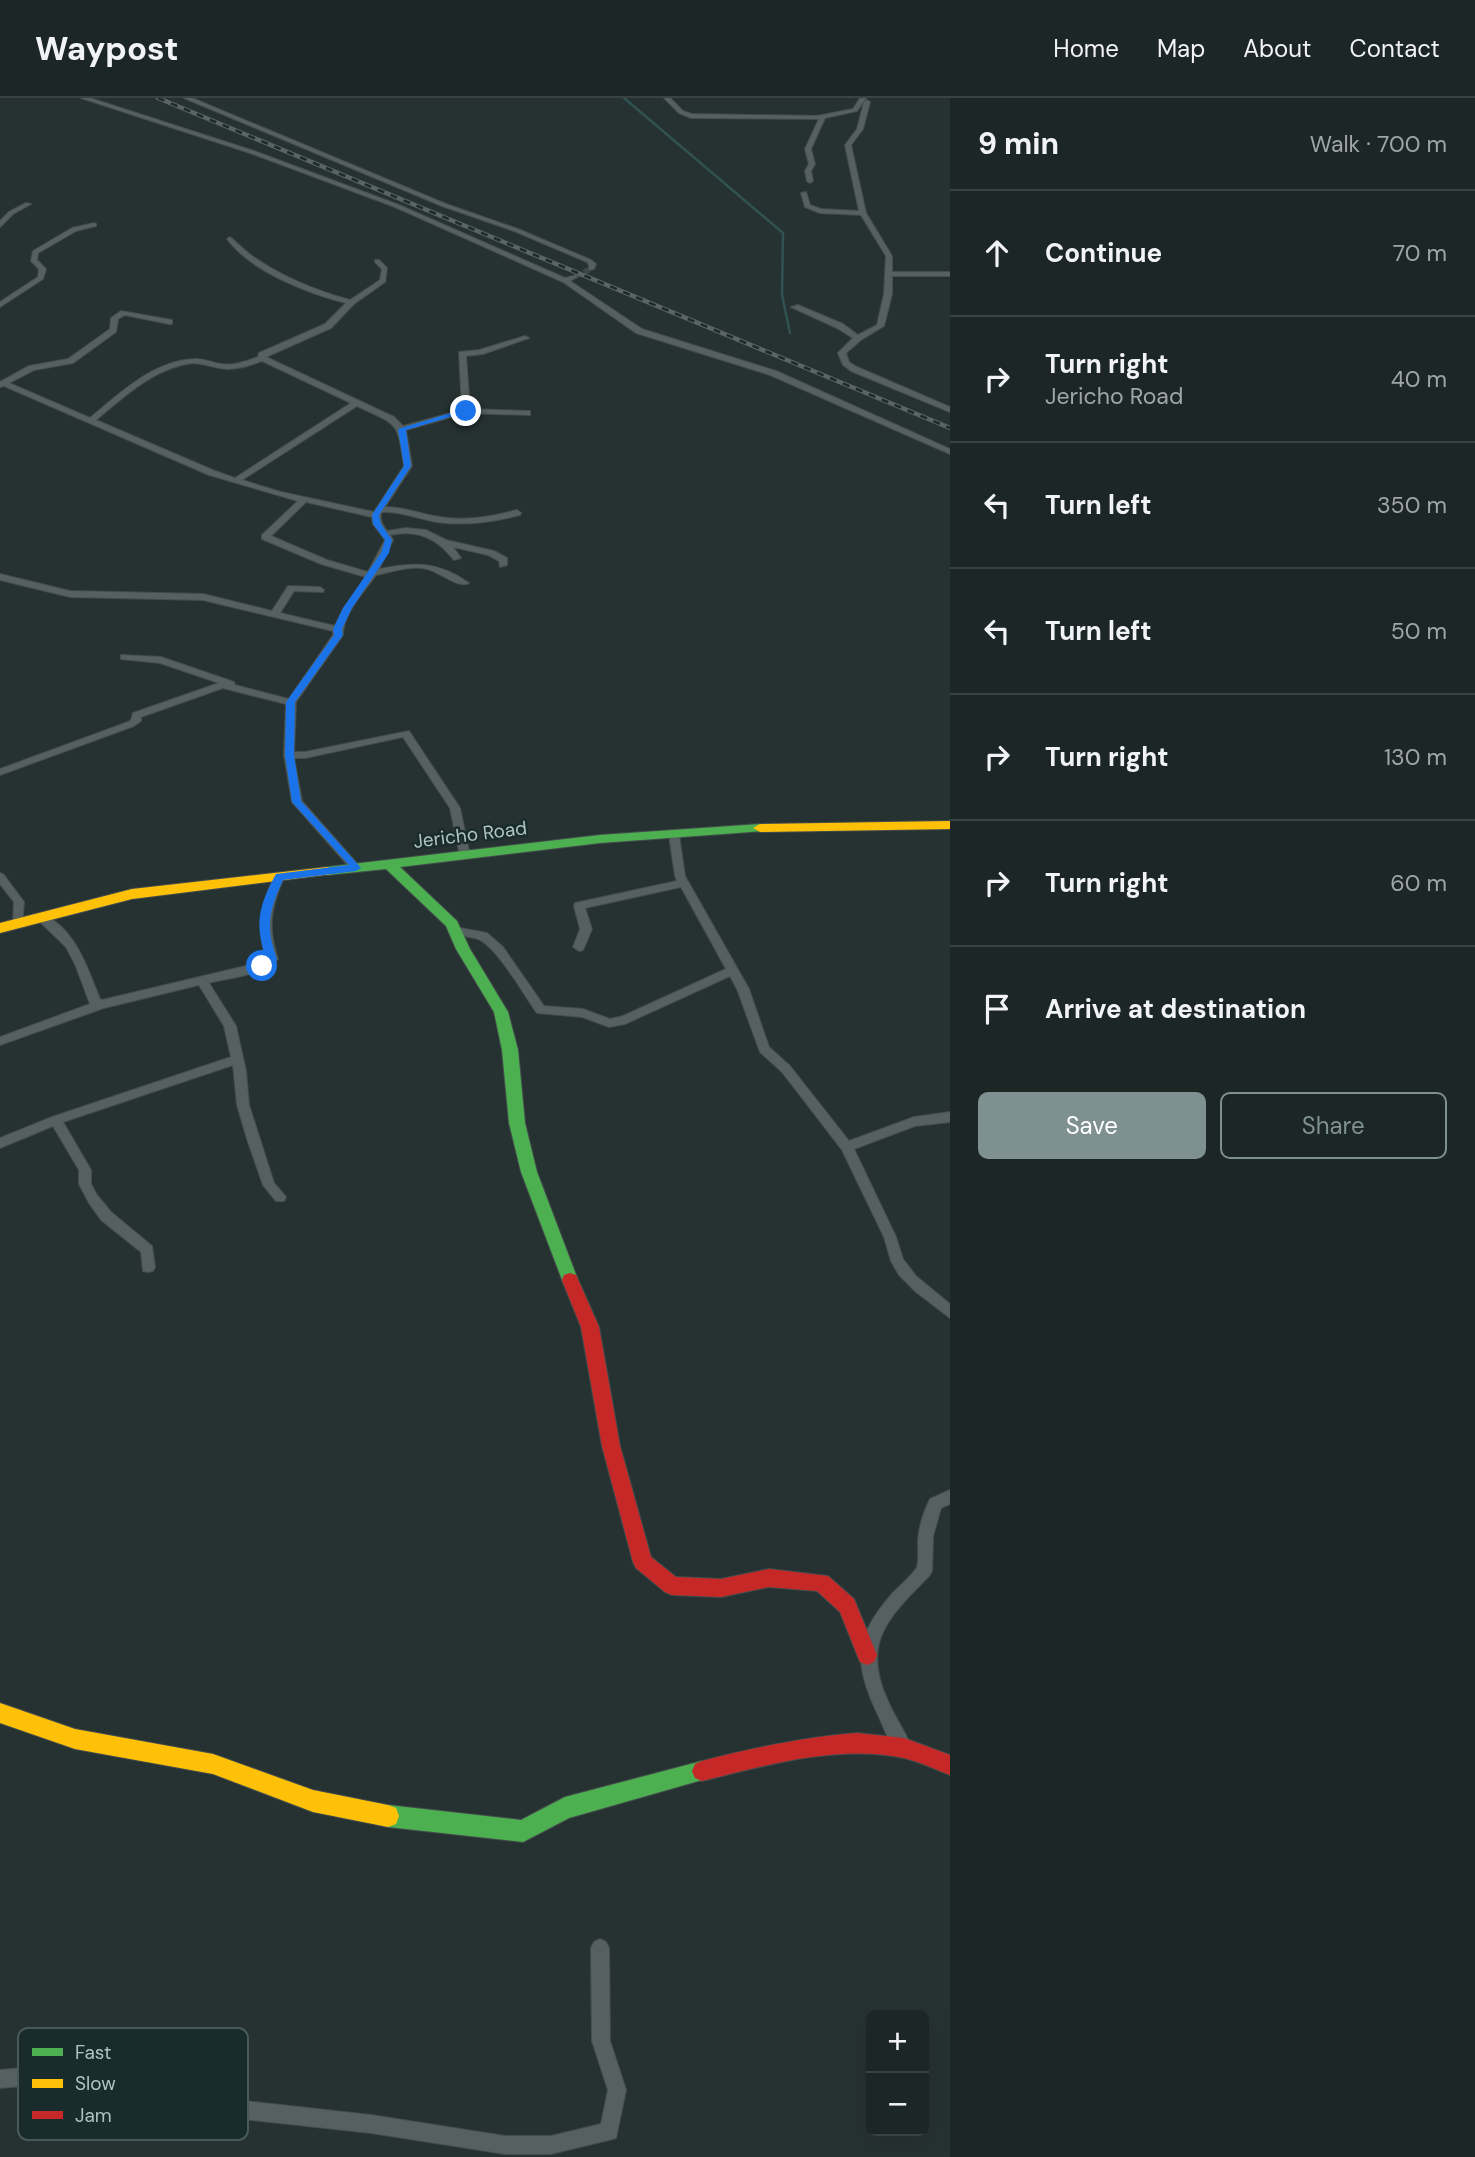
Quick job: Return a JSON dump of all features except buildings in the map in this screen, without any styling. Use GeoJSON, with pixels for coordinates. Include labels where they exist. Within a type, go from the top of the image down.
{"type":"FeatureCollection","features":[{"type":"Feature","properties":{"kind":"street"},"geometry":{"type":"LineString","coordinates":[[84,98],[252,152],[385,201],[565,281],[639,331],[773,373],[950,452]]}},
{"type":"Feature","properties":{"kind":"street"},"geometry":{"type":"LineString","coordinates":[[187,98],[444,205],[516,230],[589,261],[593,264],[592,269]]}},
{"type":"Feature","properties":{"kind":"street"},"geometry":{"type":"LineString","coordinates":[[667,98],[681,112],[691,116],[823,117],[859,108],[866,98]]}},
{"type":"Feature","properties":{"kind":"street"},"geometry":{"type":"LineString","coordinates":[[866,98],[860,129],[848,145],[863,213],[889,256],[890,274],[880,326],[858,338],[842,353],[846,363],[854,369],[950,410]]}},
{"type":"Feature","properties":{"kind":"street"},"geometry":{"type":"LineString","coordinates":[[810,181],[808,171],[812,164],[808,149],[823,117]]}},
{"type":"Feature","properties":{"kind":"street"},"geometry":{"type":"LineString","coordinates":[[804,193],[807,206],[820,211],[863,213]]}},
{"type":"Feature","properties":{"kind":"street"},"geometry":{"type":"LineString","coordinates":[[0,225],[11,213],[28,204]]}},
{"type":"Feature","properties":{"kind":"street"},"geometry":{"type":"LineString","coordinates":[[0,305],[41,278],[43,269],[34,261],[35,252],[75,229],[94,225]]}},
{"type":"Feature","properties":{"kind":"street"},"geometry":{"type":"LineString","coordinates":[[230,239],[234,248],[251,262],[320,295],[351,302]]}},
{"type":"Feature","properties":{"kind":"street"},"geometry":{"type":"LineString","coordinates":[[262,358],[264,353],[336,321],[351,302],[383,281],[385,270],[377,261]]}},
{"type":"Feature","properties":{"kind":"street"},"geometry":{"type":"LineString","coordinates":[[890,274],[950,274]]}},
{"type":"Feature","properties":{"kind":"street"},"geometry":{"type":"LineString","coordinates":[[565,281],[575,276]]}},
{"type":"Feature","properties":{"kind":"street"},"geometry":{"type":"LineString","coordinates":[[0,291],[14,294]]}},
{"type":"Feature","properties":{"kind":"street"},"geometry":{"type":"LineString","coordinates":[[796,307],[840,326],[858,338]]}},
{"type":"Feature","properties":{"kind":"street"},"geometry":{"type":"LineString","coordinates":[[2,385],[32,368],[63,363],[90,349],[113,330],[115,318],[124,313],[169,322]]}},
{"type":"Feature","properties":{"kind":"street"},"geometry":{"type":"LineString","coordinates":[[466,411],[461,355],[525,338]]}},
{"type":"Feature","properties":{"kind":"street"},"geometry":{"type":"LineString","coordinates":[[92,420],[139,383],[164,370],[194,361],[225,368],[262,358],[391,419],[402,429],[408,466],[378,512],[377,524],[388,540],[385,553],[348,608],[338,635],[327,653],[291,702],[289,755],[293,792],[302,810],[330,836],[342,855],[356,868]]}},
{"type":"Feature","properties":{"kind":"street"},"geometry":{"type":"LineString","coordinates":[[2,385],[235,481],[305,499],[378,512],[402,508],[453,520],[485,519],[517,513]]}},
{"type":"Feature","properties":{"kind":"street"},"geometry":{"type":"LineString","coordinates":[[235,481],[355,404]]}},
{"type":"Feature","properties":{"kind":"street"},"geometry":{"type":"LineString","coordinates":[[402,429],[466,411],[527,413]]}},
{"type":"Feature","properties":{"kind":"street"},"geometry":{"type":"LineString","coordinates":[[305,499],[265,537],[324,562],[372,574],[418,566],[435,568],[446,577],[466,583]]}},
{"type":"Feature","properties":{"kind":"street"},"geometry":{"type":"LineString","coordinates":[[385,534],[403,529],[426,530],[457,558]]}},
{"type":"Feature","properties":{"kind":"street"},"geometry":{"type":"LineString","coordinates":[[440,541],[491,553],[504,560],[503,565]]}},
{"type":"Feature","properties":{"kind":"street"},"geometry":{"type":"LineString","coordinates":[[0,577],[70,594],[203,597],[338,629]]}},
{"type":"Feature","properties":{"kind":"street"},"geometry":{"type":"LineString","coordinates":[[274,615],[291,588],[320,590]]}},
{"type":"Feature","properties":{"kind":"street"},"geometry":{"type":"LineString","coordinates":[[124,657],[161,660],[193,669],[251,692]]}},
{"type":"Feature","properties":{"kind":"street"},"geometry":{"type":"LineString","coordinates":[[0,772],[131,724],[136,721],[136,715],[214,687],[229,686],[291,702]]}},
{"type":"Feature","properties":{"kind":"street"},"geometry":{"type":"LineString","coordinates":[[289,755],[305,755],[406,733],[454,808],[465,856]]}},
{"type":"Feature","properties":{"kind":"street","name":"Jericho Road"},"geometry":{"type":"LineString","coordinates":[[0,928],[132,894],[600,839],[775,827],[950,825]]}},
{"type":"Feature","properties":{"kind":"street"},"geometry":{"type":"LineString","coordinates":[[674,835],[680,876],[743,989],[764,1049],[786,1069],[846,1147],[890,1237],[891,1250],[900,1268],[922,1291],[950,1312]]}},
{"type":"Feature","properties":{"kind":"street"},"geometry":{"type":"LineString","coordinates":[[389,864],[400,878],[436,906],[455,931],[501,1012],[510,1050],[517,1123],[529,1172],[550,1232],[590,1327],[611,1446],[643,1562],[672,1586],[721,1588],[769,1578],[821,1582],[847,1606],[867,1655],[888,1720],[904,1748]]}},
{"type":"Feature","properties":{"kind":"street"},"geometry":{"type":"LineString","coordinates":[[0,877],[19,902],[18,924]]}},
{"type":"Feature","properties":{"kind":"street"},"geometry":{"type":"LineString","coordinates":[[0,1041],[102,1004],[262,966],[272,959],[265,940],[264,912],[279,877]]}},
{"type":"Feature","properties":{"kind":"street"},"geometry":{"type":"LineString","coordinates":[[579,947],[586,929],[579,906],[684,883]]}},
{"type":"Feature","properties":{"kind":"street"},"geometry":{"type":"LineString","coordinates":[[40,918],[62,932],[73,944],[95,1002],[102,1004]]}},
{"type":"Feature","properties":{"kind":"street"},"geometry":{"type":"LineString","coordinates":[[455,931],[483,936],[499,950],[541,1010],[583,1013],[609,1023],[625,1020],[732,971]]}},
{"type":"Feature","properties":{"kind":"street"},"geometry":{"type":"LineString","coordinates":[[201,979],[230,1026],[243,1105],[269,1185],[280,1196]]}},
{"type":"Feature","properties":{"kind":"street"},"geometry":{"type":"LineString","coordinates":[[0,1143],[56,1120],[237,1059]]}},
{"type":"Feature","properties":{"kind":"street"},"geometry":{"type":"LineString","coordinates":[[846,1147],[914,1122],[950,1117]]}},
{"type":"Feature","properties":{"kind":"street"},"geometry":{"type":"LineString","coordinates":[[56,1120],[85,1170],[85,1184],[93,1199],[106,1216],[147,1250],[148,1267]]}},
{"type":"Feature","properties":{"kind":"street"},"geometry":{"type":"LineString","coordinates":[[867,1655],[876,1631],[894,1600],[924,1571],[926,1536],[935,1504],[950,1497]]}},
{"type":"Feature","properties":{"kind":"street"},"geometry":{"type":"LineString","coordinates":[[0,1713],[75,1739],[213,1764],[313,1801],[415,1821],[523,1830],[565,1808],[730,1764],[815,1748],[876,1744],[904,1748],[950,1765]]}},
{"type":"Feature","properties":{"kind":"street"},"geometry":{"type":"LineString","coordinates":[[248,2111],[371,2124],[505,2145],[551,2145],[608,2131],[617,2090],[601,2041],[600,1948]]}},
{"type":"Feature","properties":{"kind":"street"},"geometry":{"type":"LineString","coordinates":[[0,2079],[18,2077]]}},
{"type":"Feature","properties":{"kind":"waterway"},"geometry":{"type":"LineString","coordinates":[[624,98],[783,233],[782,295],[790,333]]}},
{"type":"Feature","properties":{"kind":"tunnel"},"geometry":{"type":"LineString","coordinates":[[575,276],[591,269]]}},
{"type":"Feature","properties":{"kind":"railway"},"geometry":{"type":"LineString","coordinates":[[158,98],[950,428]]}},
{"type":"Feature","properties":{"kind":"traffic: fast"},"geometry":{"type":"LineString","coordinates":[[327,871],[600,839],[760,828]]}},
{"type":"Feature","properties":{"kind":"traffic: fast"},"geometry":{"type":"LineString","coordinates":[[389,864],[452,924],[463,949],[501,1012],[510,1050],[517,1123],[529,1172],[570,1280]]}},
{"type":"Feature","properties":{"kind":"traffic: fast"},"geometry":{"type":"LineString","coordinates":[[388,1816],[523,1831],[565,1808],[702,1771]]}},
{"type":"Feature","properties":{"kind":"traffic: slow"},"geometry":{"type":"LineString","coordinates":[[760,828],[950,825]]}},
{"type":"Feature","properties":{"kind":"traffic: slow"},"geometry":{"type":"LineString","coordinates":[[0,928],[132,894],[327,871]]}},
{"type":"Feature","properties":{"kind":"traffic: slow"},"geometry":{"type":"LineString","coordinates":[[0,1713],[75,1739],[213,1764],[313,1801],[388,1816]]}},
{"type":"Feature","properties":{"kind":"traffic: jam"},"geometry":{"type":"LineString","coordinates":[[570,1280],[590,1327],[611,1446],[643,1562],[672,1586],[721,1588],[769,1578],[821,1582],[847,1606],[867,1655]]}},
{"type":"Feature","properties":{"kind":"traffic: jam"},"geometry":{"type":"LineString","coordinates":[[702,1771],[803,1749],[857,1744],[882,1744],[904,1748],[950,1765]]}},
{"type":"Feature","properties":{"kind":"route"},"geometry":{"type":"LineString","coordinates":[[262,966],[272,959],[265,940],[264,912],[279,877],[356,868],[342,855],[330,836],[309,819],[293,792],[289,755],[291,702],[294,694],[327,653],[338,635],[348,608],[385,553],[388,540],[375,519],[408,466],[402,429],[466,411]]}}]}
